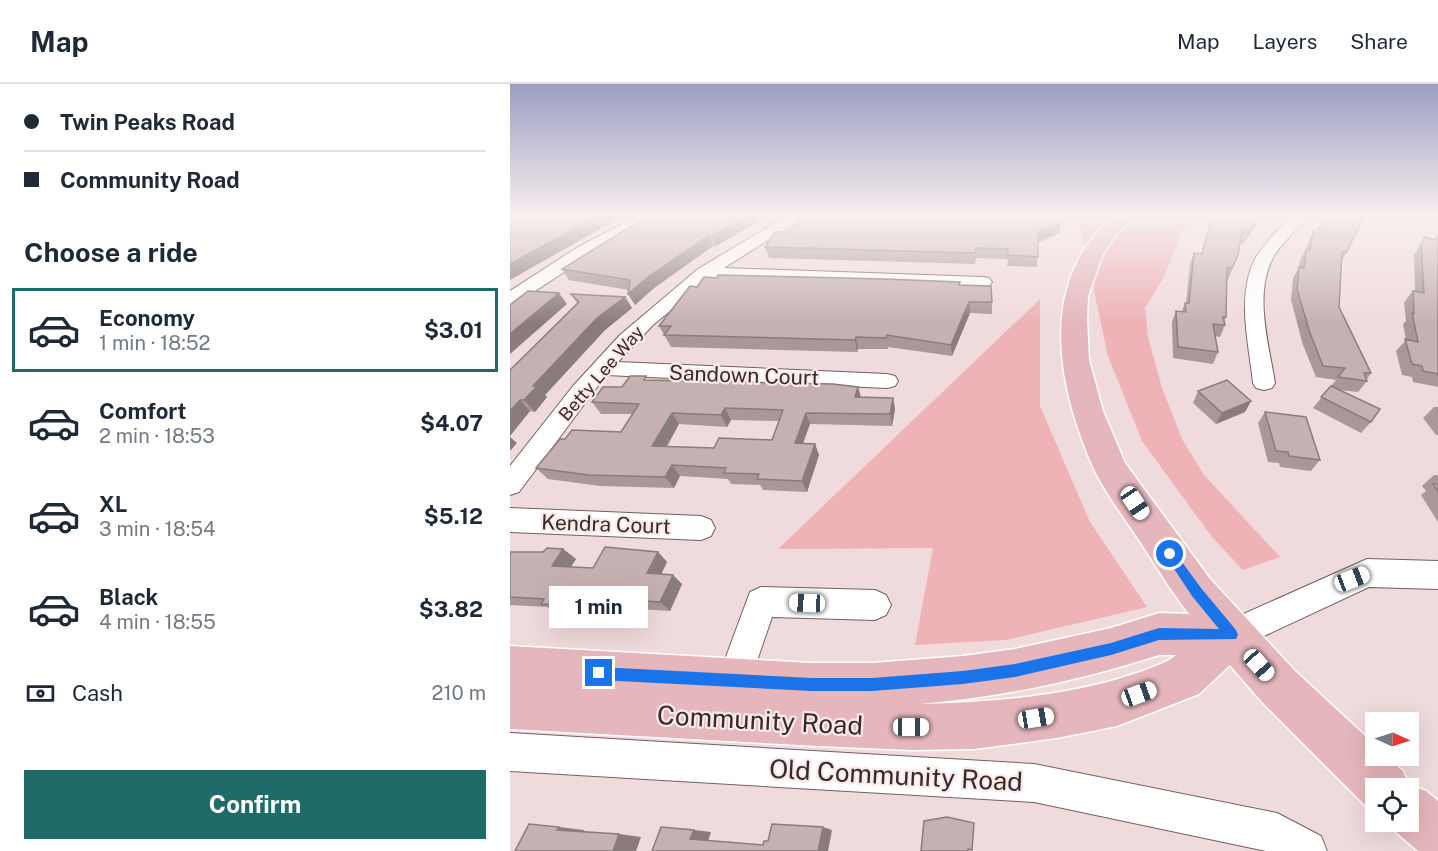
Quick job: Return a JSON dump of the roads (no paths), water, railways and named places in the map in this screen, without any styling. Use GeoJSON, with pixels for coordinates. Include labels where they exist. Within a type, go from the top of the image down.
{"type":"FeatureCollection","features":[{"type":"Feature","properties":{"kind":"main road"},"geometry":{"type":"LineString","coordinates":[[1093,253],[1080,285],[1074,319],[1075,360],[1088,411],[1112,468],[1196,592],[1232,635],[1279,687],[1374,778]]}},
{"type":"Feature","properties":{"kind":"main road","name":"Community Road"},"geometry":{"type":"LineString","coordinates":[[510,668],[812,685],[872,685],[963,678],[1065,660],[1159,634],[1232,635]]}},
{"type":"Feature","properties":{"kind":"main road","name":"Community Road"},"geometry":{"type":"LineString","coordinates":[[510,706],[817,723],[911,727],[975,726],[1057,715],[1117,703],[1183,678],[1232,635]]}},
{"type":"Feature","properties":{"kind":"main road"},"geometry":{"type":"LineString","coordinates":[[1419,818],[1438,834]]}},
{"type":"Feature","properties":{"kind":"street"},"geometry":{"type":"LineString","coordinates":[[510,299],[581,253]]}},
{"type":"Feature","properties":{"kind":"street","name":"Betty Lee Way"},"geometry":{"type":"LineString","coordinates":[[510,485],[601,368],[627,339],[673,297],[734,253]]}},
{"type":"Feature","properties":{"kind":"street"},"geometry":{"type":"LineString","coordinates":[[1264,383],[1256,315],[1257,286],[1260,267],[1269,253]]}},
{"type":"Feature","properties":{"kind":"street"},"geometry":{"type":"LineString","coordinates":[[704,273],[983,282]]}},
{"type":"Feature","properties":{"kind":"street","name":"Sandown Court"},"geometry":{"type":"LineString","coordinates":[[601,368],[887,381]]}},
{"type":"Feature","properties":{"kind":"street","name":"Kendra Court"},"geometry":{"type":"LineString","coordinates":[[510,520],[701,528]]}},
{"type":"Feature","properties":{"kind":"street"},"geometry":{"type":"LineString","coordinates":[[1232,635],[1367,573],[1438,575]]}},
{"type":"Feature","properties":{"kind":"street"},"geometry":{"type":"LineString","coordinates":[[734,681],[761,602],[875,605]]}},
{"type":"Feature","properties":{"kind":"street","name":"Old Community Road"},"geometry":{"type":"LineString","coordinates":[[510,752],[1034,783],[1288,845]]}}]}
